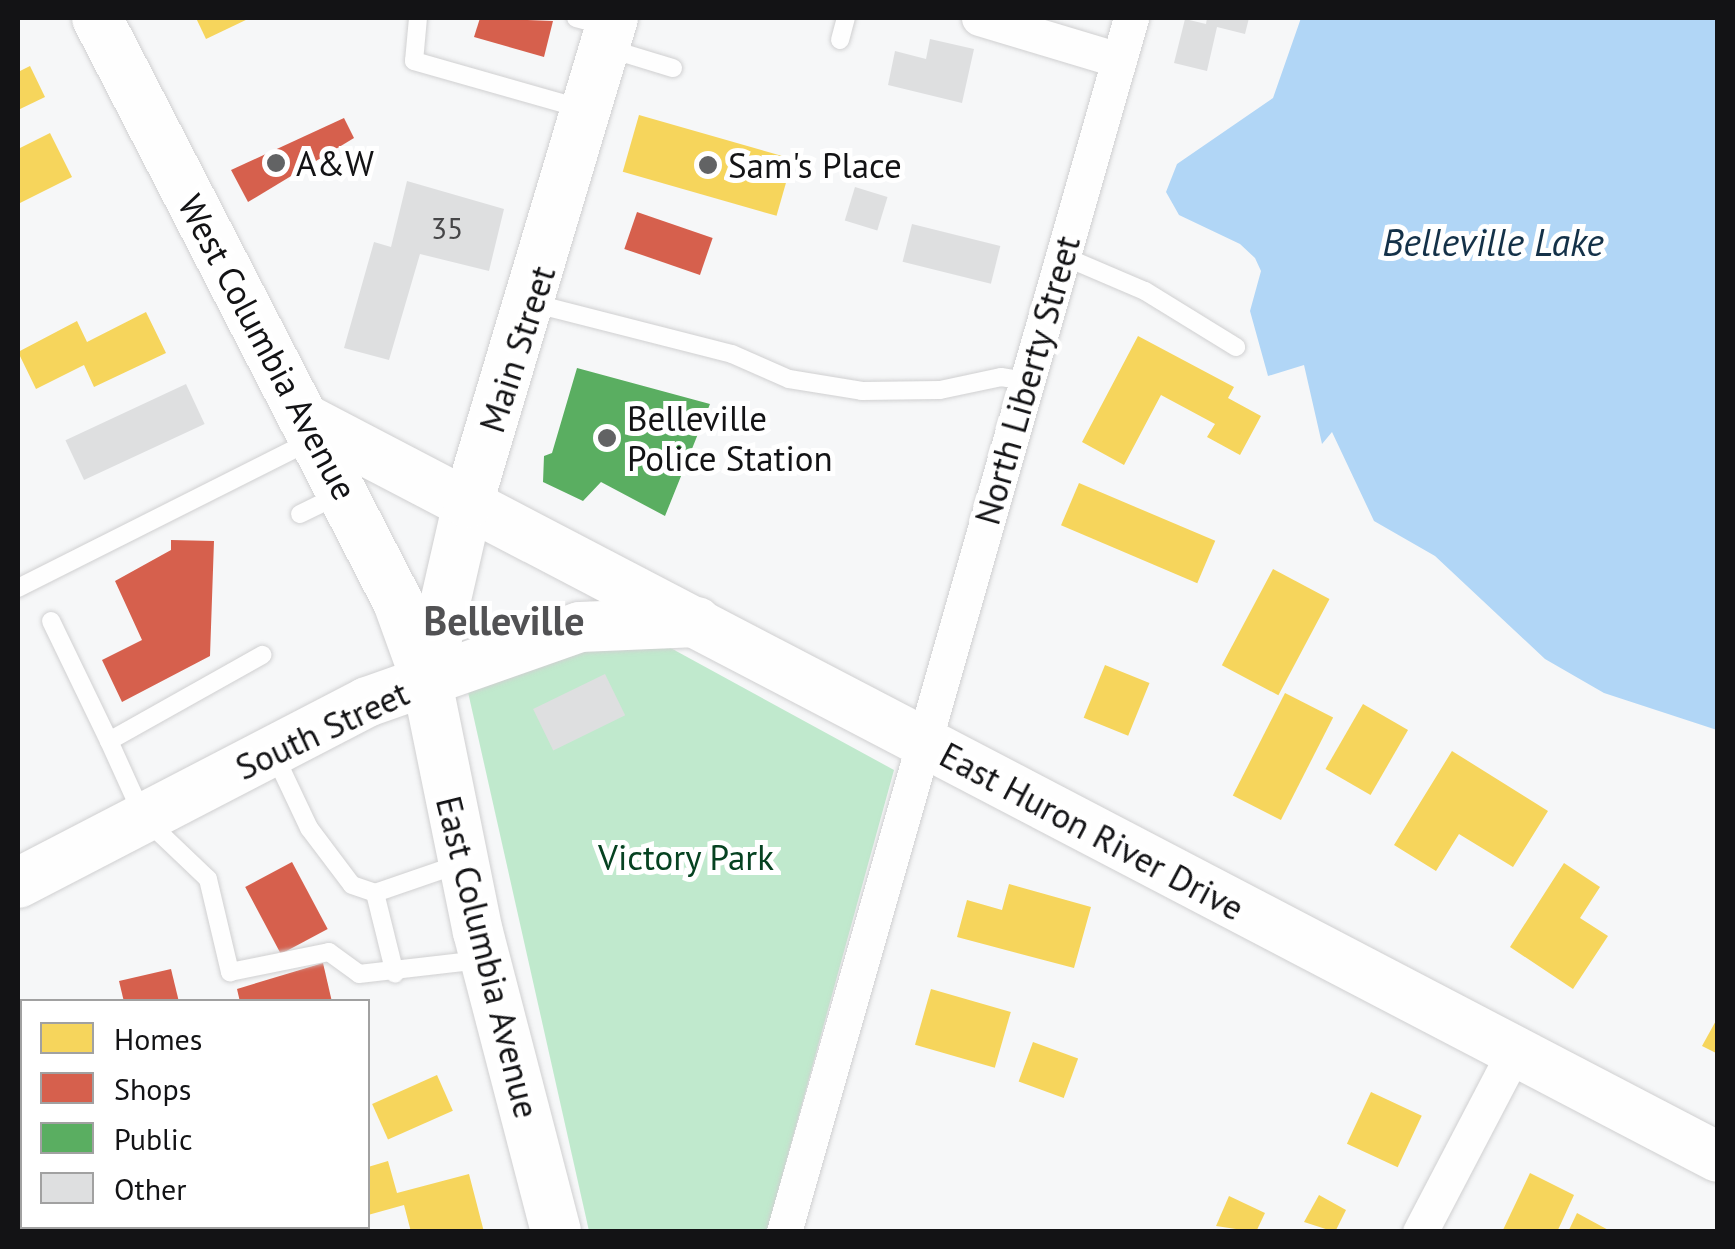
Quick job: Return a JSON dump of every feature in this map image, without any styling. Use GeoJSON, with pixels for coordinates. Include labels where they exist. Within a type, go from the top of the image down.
{"type":"FeatureCollection","features":[{"type":"Feature","properties":{"kind":"main road","name":"West Columbia Avenue"},"geometry":{"type":"LineString","coordinates":[[97,18],[344,492],[398,602],[427,682]]}},
{"type":"Feature","properties":{"kind":"main road","name":"Main Street"},"geometry":{"type":"LineString","coordinates":[[427,682],[468,504],[588,111],[601,27]]}},
{"type":"Feature","properties":{"kind":"main road","name":"East Huron River Drive"},"geometry":{"type":"LineString","coordinates":[[309,428],[702,622],[924,743],[1718,1157]]}},
{"type":"Feature","properties":{"kind":"main road","name":"South Street"},"geometry":{"type":"LineString","coordinates":[[18,883],[368,702],[580,627],[702,622]]}},
{"type":"Feature","properties":{"kind":"main road","name":"East Columbia Avenue"},"geometry":{"type":"LineString","coordinates":[[427,682],[485,959],[556,1232]]}},
{"type":"Feature","properties":{"kind":"street"},"geometry":{"type":"LineString","coordinates":[[978,18],[1119,60]]}},
{"type":"Feature","properties":{"kind":"street","name":"North Liberty Street"},"geometry":{"type":"LineString","coordinates":[[784,1232],[1132,18]]}},
{"type":"Feature","properties":{"kind":"street"},"geometry":{"type":"LineString","coordinates":[[1420,1232],[1514,1052]]}},
{"type":"Feature","properties":{"kind":"lane"},"geometry":{"type":"LineString","coordinates":[[418,18],[414,61],[588,111]]}},
{"type":"Feature","properties":{"kind":"lane"},"geometry":{"type":"LineString","coordinates":[[840,40],[846,18]]}},
{"type":"Feature","properties":{"kind":"lane"},"geometry":{"type":"LineString","coordinates":[[601,27],[673,68]]}},
{"type":"Feature","properties":{"kind":"lane"},"geometry":{"type":"LineString","coordinates":[[1062,256],[1145,290],[1236,347]]}},
{"type":"Feature","properties":{"kind":"lane"},"geometry":{"type":"LineString","coordinates":[[532,303],[732,354],[788,379],[862,391],[940,390],[1001,377],[1027,381]]}},
{"type":"Feature","properties":{"kind":"lane"},"geometry":{"type":"LineString","coordinates":[[18,588],[309,428]]}},
{"type":"Feature","properties":{"kind":"lane"},"geometry":{"type":"LineString","coordinates":[[300,514],[344,492]]}},
{"type":"Feature","properties":{"kind":"lane"},"geometry":{"type":"LineString","coordinates":[[52,621],[144,818],[208,879],[230,972],[329,952],[359,974],[394,974],[485,959]]}},
{"type":"Feature","properties":{"kind":"lane"},"geometry":{"type":"LineString","coordinates":[[109,741],[262,655]]}},
{"type":"Feature","properties":{"kind":"lane"},"geometry":{"type":"LineString","coordinates":[[272,751],[309,828],[352,885],[375,893],[463,863]]}},
{"type":"Feature","properties":{"kind":"lane"},"geometry":{"type":"LineString","coordinates":[[375,893],[394,974]]}},
{"type":"Feature","properties":{"kind":"green space","name":"Victory Park"},"geometry":{"type":"Polygon","coordinates":[[[656,640],[894,770],[767,1231],[589,1231],[468,692],[587,641],[656,640]]]}},
{"type":"Feature","properties":{"kind":"water","name":"Belleville Lake"},"geometry":{"type":"Polygon","coordinates":[[[1301,18],[1717,18],[1717,730],[1604,693],[1545,659],[1435,556],[1374,521],[1332,432],[1322,444],[1304,365],[1268,376],[1250,311],[1261,271],[1255,258],[1240,244],[1179,215],[1166,192],[1177,164],[1273,98],[1301,18]]]}},
{"type":"Feature","properties":{"kind":"building: Homes"},"geometry":{"type":"Polygon","coordinates":[[[196,18],[250,18],[206,39],[196,18]]]}},
{"type":"Feature","properties":{"kind":"building: Homes"},"geometry":{"type":"Polygon","coordinates":[[[30,66],[45,97],[18,110],[18,72],[30,66]]]}},
{"type":"Feature","properties":{"kind":"building: Homes","name":"Sam's Place"},"geometry":{"type":"Polygon","coordinates":[[[639,115],[793,159],[777,216],[623,172],[639,115]]]}},
{"type":"Feature","properties":{"kind":"building: Homes"},"geometry":{"type":"Polygon","coordinates":[[[50,133],[72,177],[18,204],[18,149],[50,133]]]}},
{"type":"Feature","properties":{"kind":"building: Homes"},"geometry":{"type":"Polygon","coordinates":[[[146,312],[166,353],[94,387],[84,365],[36,389],[18,352],[77,321],[87,342],[146,312]]]}},
{"type":"Feature","properties":{"kind":"building: Homes"},"geometry":{"type":"Polygon","coordinates":[[[1138,336],[1234,387],[1228,398],[1261,416],[1240,455],[1207,437],[1215,424],[1161,395],[1124,465],[1082,442],[1138,336]]]}},
{"type":"Feature","properties":{"kind":"building: Homes"},"geometry":{"type":"Polygon","coordinates":[[[1079,483],[1215,541],[1197,583],[1061,525],[1079,483]]]}},
{"type":"Feature","properties":{"kind":"building: Homes"},"geometry":{"type":"Polygon","coordinates":[[[1273,569],[1330,599],[1278,695],[1222,665],[1273,569]]]}},
{"type":"Feature","properties":{"kind":"building: Homes"},"geometry":{"type":"Polygon","coordinates":[[[1105,665],[1150,683],[1128,736],[1084,718],[1105,665]]]}},
{"type":"Feature","properties":{"kind":"building: Homes"},"geometry":{"type":"Polygon","coordinates":[[[1285,693],[1333,718],[1281,820],[1233,795],[1285,693]]]}},
{"type":"Feature","properties":{"kind":"building: Homes"},"geometry":{"type":"Polygon","coordinates":[[[1363,704],[1408,730],[1371,795],[1326,769],[1363,704]]]}},
{"type":"Feature","properties":{"kind":"building: Homes"},"geometry":{"type":"Polygon","coordinates":[[[1452,751],[1548,811],[1513,867],[1459,834],[1436,871],[1394,845],[1452,751]]]}},
{"type":"Feature","properties":{"kind":"building: Homes"},"geometry":{"type":"Polygon","coordinates":[[[1564,863],[1600,887],[1580,918],[1608,936],[1573,989],[1510,947],[1564,863]]]}},
{"type":"Feature","properties":{"kind":"building: Homes"},"geometry":{"type":"Polygon","coordinates":[[[1009,884],[1091,907],[1074,968],[957,937],[967,900],[1002,910],[1009,884]]]}},
{"type":"Feature","properties":{"kind":"building: Homes"},"geometry":{"type":"Polygon","coordinates":[[[931,989],[1011,1012],[995,1068],[915,1045],[931,989]]]}},
{"type":"Feature","properties":{"kind":"building: Homes"},"geometry":{"type":"Polygon","coordinates":[[[1718,1017],[1718,1054],[1702,1046],[1718,1017]]]}},
{"type":"Feature","properties":{"kind":"building: Homes"},"geometry":{"type":"Polygon","coordinates":[[[1033,1042],[1078,1058],[1064,1098],[1019,1081],[1033,1042]]]}},
{"type":"Feature","properties":{"kind":"building: Homes"},"geometry":{"type":"Polygon","coordinates":[[[437,1075],[453,1111],[388,1140],[372,1104],[437,1075]]]}},
{"type":"Feature","properties":{"kind":"building: Homes"},"geometry":{"type":"Polygon","coordinates":[[[1371,1092],[1422,1116],[1398,1167],[1347,1144],[1371,1092]]]}},
{"type":"Feature","properties":{"kind":"building: Homes"},"geometry":{"type":"Polygon","coordinates":[[[388,1161],[397,1193],[469,1174],[484,1232],[411,1232],[404,1205],[370,1214],[370,1166],[388,1161]]]}},
{"type":"Feature","properties":{"kind":"building: Homes"},"geometry":{"type":"Polygon","coordinates":[[[1530,1173],[1574,1195],[1557,1232],[1502,1232],[1530,1173]]]}},
{"type":"Feature","properties":{"kind":"building: Homes"},"geometry":{"type":"Polygon","coordinates":[[[1319,1195],[1346,1210],[1335,1232],[1304,1222],[1319,1195]]]}},
{"type":"Feature","properties":{"kind":"building: Homes"},"geometry":{"type":"Polygon","coordinates":[[[1229,1196],[1265,1213],[1256,1232],[1216,1226],[1229,1196]]]}},
{"type":"Feature","properties":{"kind":"building: Homes"},"geometry":{"type":"Polygon","coordinates":[[[1577,1213],[1612,1232],[1568,1232],[1577,1213]]]}},
{"type":"Feature","properties":{"kind":"building: Shops"},"geometry":{"type":"Polygon","coordinates":[[[480,18],[553,21],[544,57],[474,37],[480,18]]]}},
{"type":"Feature","properties":{"kind":"building: Shops","name":"A&W"},"geometry":{"type":"Polygon","coordinates":[[[344,118],[354,138],[248,202],[231,170],[344,118]]]}},
{"type":"Feature","properties":{"kind":"building: Shops"},"geometry":{"type":"Polygon","coordinates":[[[637,212],[713,238],[700,275],[624,249],[637,212]]]}},
{"type":"Feature","properties":{"kind":"building: Shops"},"geometry":{"type":"Polygon","coordinates":[[[171,540],[214,541],[210,656],[122,702],[102,660],[142,640],[115,581],[171,550],[171,540]]]}},
{"type":"Feature","properties":{"kind":"building: Shops"},"geometry":{"type":"Polygon","coordinates":[[[292,862],[328,929],[281,954],[245,887],[292,862]]]}},
{"type":"Feature","properties":{"kind":"building: Shops"},"geometry":{"type":"Polygon","coordinates":[[[323,963],[331,999],[239,999],[237,989],[323,963]]]}},
{"type":"Feature","properties":{"kind":"building: Shops"},"geometry":{"type":"Polygon","coordinates":[[[171,969],[178,999],[123,999],[119,981],[171,969]]]}},
{"type":"Feature","properties":{"kind":"building: Public"},"geometry":{"type":"Polygon","coordinates":[[[577,368],[710,404],[665,516],[601,482],[583,501],[543,482],[544,456],[552,453],[577,368]]]}},
{"type":"Feature","properties":{"kind":"building: Other"},"geometry":{"type":"Polygon","coordinates":[[[1207,18],[1249,18],[1245,34],[1217,27],[1207,71],[1174,63],[1185,19],[1206,24],[1207,18]]]}},
{"type":"Feature","properties":{"kind":"building: Other"},"geometry":{"type":"Polygon","coordinates":[[[930,39],[974,49],[962,103],[888,85],[895,51],[926,59],[930,39]]]}},
{"type":"Feature","properties":{"kind":"building: Other"},"geometry":{"type":"Polygon","coordinates":[[[407,181],[504,209],[489,271],[420,254],[389,360],[344,348],[374,242],[391,247],[407,181]]]}},
{"type":"Feature","properties":{"kind":"building: Other"},"geometry":{"type":"Polygon","coordinates":[[[855,187],[888,197],[877,230],[845,220],[855,187]]]}},
{"type":"Feature","properties":{"kind":"building: Other"},"geometry":{"type":"Polygon","coordinates":[[[912,224],[1000,246],[991,284],[903,262],[912,224]]]}},
{"type":"Feature","properties":{"kind":"building: Other"},"geometry":{"type":"Polygon","coordinates":[[[186,384],[205,424],[84,480],[65,440],[186,384]]]}},
{"type":"Feature","properties":{"kind":"building: Other"},"geometry":{"type":"Polygon","coordinates":[[[605,674],[625,715],[553,750],[533,709],[605,674]]]}},
{"type":"Feature","properties":{"kind":"place","name":"A&W"},"geometry":{"type":"Point","coordinates":[276,163]}},
{"type":"Feature","properties":{"kind":"place","name":"Sam's Place"},"geometry":{"type":"Point","coordinates":[708,165]}},
{"type":"Feature","properties":{"kind":"place","name":"Belleville Police Station"},"geometry":{"type":"Point","coordinates":[607,438]}},
{"type":"Feature","properties":{"kind":"district","name":"Belleville"},"geometry":{"type":"Point","coordinates":[504,620]}}]}
